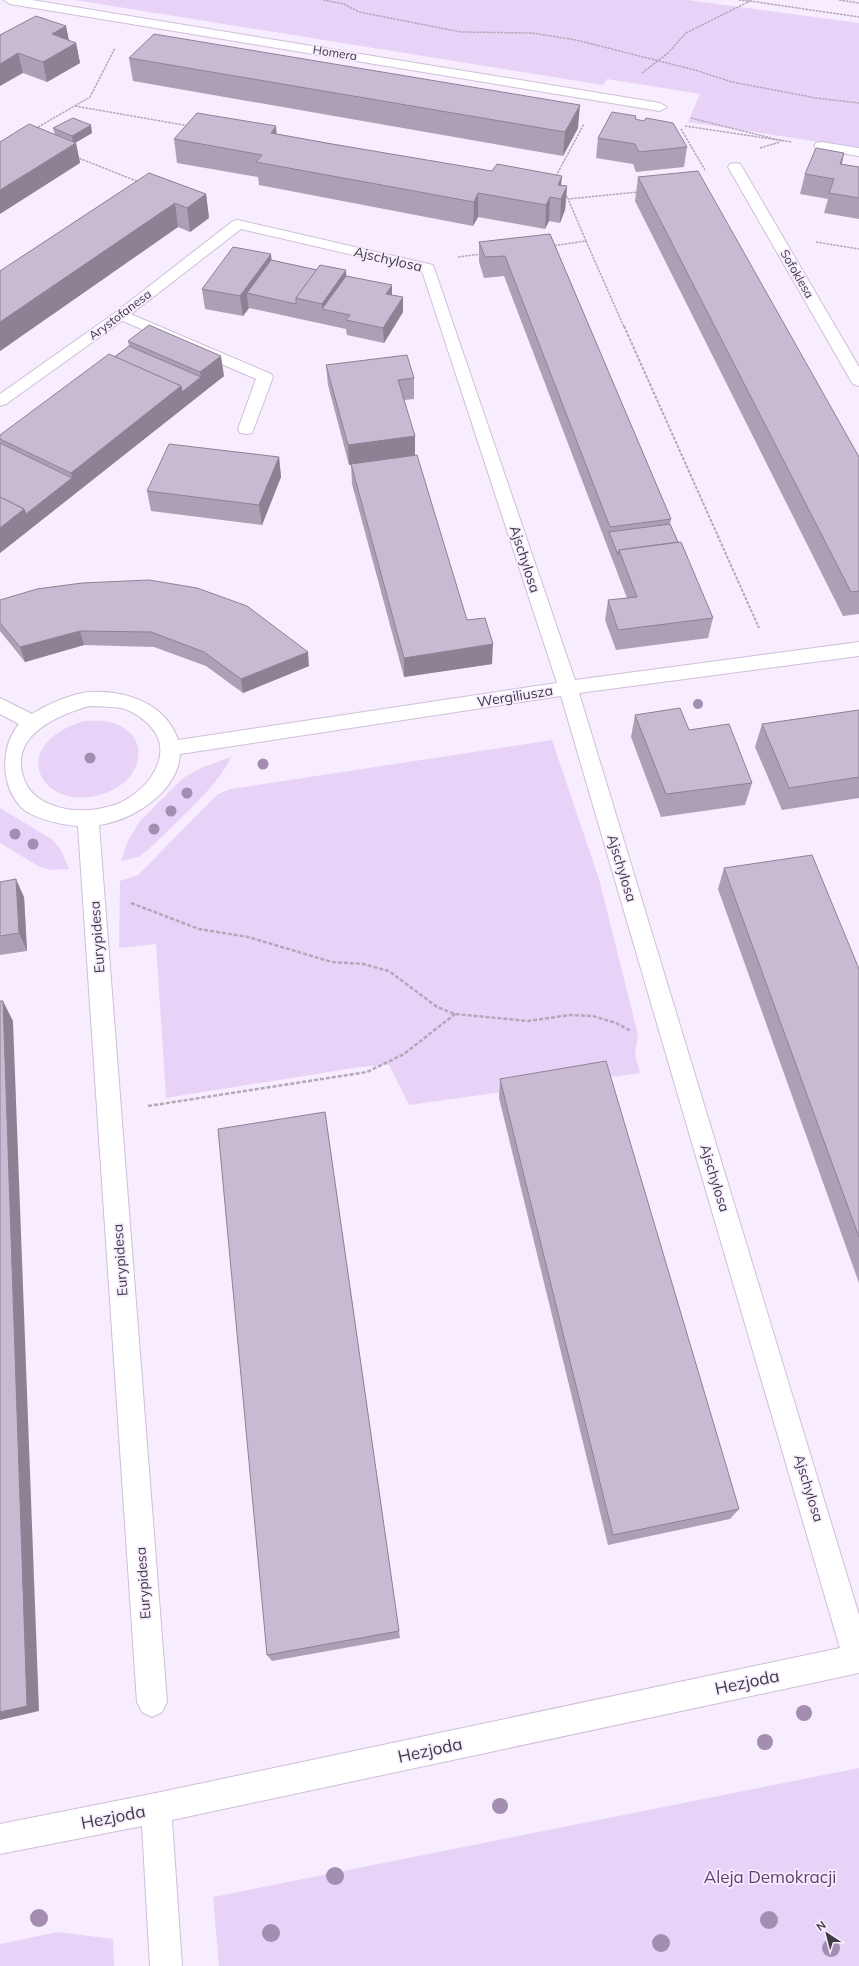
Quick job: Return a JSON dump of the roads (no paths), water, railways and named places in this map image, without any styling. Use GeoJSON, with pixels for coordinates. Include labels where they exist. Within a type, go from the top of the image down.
{"type":"FeatureCollection","features":[{"type":"Feature","properties":{"kind":"street"},"geometry":{"type":"LineString","coordinates":[[0,6],[8,0]]}},
{"type":"Feature","properties":{"kind":"street","name":"Homera"},"geometry":{"type":"LineString","coordinates":[[8,0],[660,107]]}},
{"type":"Feature","properties":{"kind":"street"},"geometry":{"type":"LineString","coordinates":[[821,146],[859,152]]}},
{"type":"Feature","properties":{"kind":"street","name":"Sofoklesa"},"geometry":{"type":"LineString","coordinates":[[735,167],[859,381]]}},
{"type":"Feature","properties":{"kind":"street","name":"Ajschylosa"},"geometry":{"type":"LineString","coordinates":[[238,224],[428,268],[568,688],[859,1658]]}},
{"type":"Feature","properties":{"kind":"street","name":"Arystofanesa"},"geometry":{"type":"LineString","coordinates":[[0,401],[121,315],[238,224]]}},
{"type":"Feature","properties":{"kind":"street"},"geometry":{"type":"LineString","coordinates":[[121,315],[265,377],[246,429]]}},
{"type":"Feature","properties":{"kind":"street","name":"Wergiliusza"},"geometry":{"type":"LineString","coordinates":[[171,748],[568,688],[859,649]]}},
{"type":"Feature","properties":{"kind":"street"},"geometry":{"type":"LineString","coordinates":[[89,700],[119,701],[145,710],[164,726],[171,748],[166,772],[148,794],[121,811],[88,818],[56,816],[29,804],[13,784],[4,766],[22,734],[33,723],[59,708],[89,700]]}},
{"type":"Feature","properties":{"kind":"street"},"geometry":{"type":"LineString","coordinates":[[0,705],[33,723]]}},
{"type":"Feature","properties":{"kind":"street","name":"Eurypidesa"},"geometry":{"type":"LineString","coordinates":[[88,818],[152,1702]]}},
{"type":"Feature","properties":{"kind":"street","name":"Hezjoda"},"geometry":{"type":"LineString","coordinates":[[0,1839],[156,1808],[859,1658]]}},
{"type":"Feature","properties":{"kind":"street"},"geometry":{"type":"LineString","coordinates":[[156,1808],[166,1966]]}},
{"type":"Feature","properties":{"kind":"park label","name":"Aleja Demokracji"},"geometry":{"type":"Point","coordinates":[770,1877]}}]}
